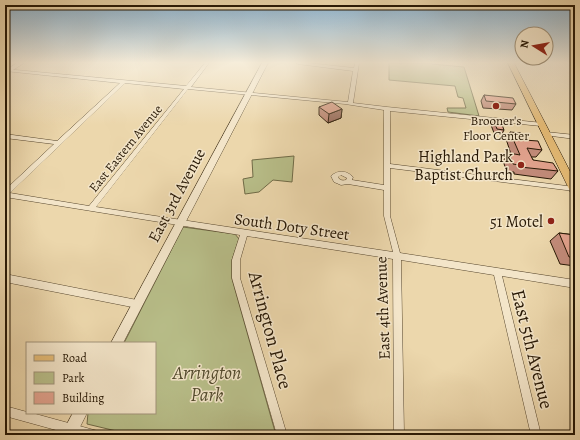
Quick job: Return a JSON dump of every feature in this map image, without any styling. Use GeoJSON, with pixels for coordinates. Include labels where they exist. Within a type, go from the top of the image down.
{"type":"FeatureCollection","features":[{"type":"Feature","properties":{"kind":"main road"},"geometry":{"type":"LineString","coordinates":[[521,84],[574,190]]}},
{"type":"Feature","properties":{"kind":"street"},"geometry":{"type":"LineString","coordinates":[[5,194],[121,84]]}},
{"type":"Feature","properties":{"kind":"street"},"geometry":{"type":"LineString","coordinates":[[137,84],[350,103],[387,109],[541,124]]}},
{"type":"Feature","properties":{"kind":"street","name":"East Eastern Avenue"},"geometry":{"type":"LineString","coordinates":[[90,209],[190,84]]}},
{"type":"Feature","properties":{"kind":"street","name":"East 3rd Avenue"},"geometry":{"type":"LineString","coordinates":[[118,342],[254,84]]}},
{"type":"Feature","properties":{"kind":"street"},"geometry":{"type":"LineString","coordinates":[[350,103],[354,84]]}},
{"type":"Feature","properties":{"kind":"street","name":"East 4th Avenue"},"geometry":{"type":"LineString","coordinates":[[387,109],[387,216],[397,255],[398,435]]}},
{"type":"Feature","properties":{"kind":"street"},"geometry":{"type":"LineString","coordinates":[[546,134],[575,137]]}},
{"type":"Feature","properties":{"kind":"street"},"geometry":{"type":"LineString","coordinates":[[5,136],[59,143]]}},
{"type":"Feature","properties":{"kind":"street"},"geometry":{"type":"LineString","coordinates":[[387,166],[574,190]]}},
{"type":"Feature","properties":{"kind":"street"},"geometry":{"type":"LineString","coordinates":[[348,182],[387,188]]}},
{"type":"Feature","properties":{"kind":"street","name":"South Doty Street"},"geometry":{"type":"LineString","coordinates":[[5,194],[90,209],[397,255],[575,284]]}},
{"type":"Feature","properties":{"kind":"street","name":"Arrington Place"},"geometry":{"type":"LineString","coordinates":[[244,233],[236,260],[236,278],[282,435]]}},
{"type":"Feature","properties":{"kind":"street","name":"East 5th Avenue"},"geometry":{"type":"LineString","coordinates":[[497,272],[536,435]]}},
{"type":"Feature","properties":{"kind":"street"},"geometry":{"type":"LineString","coordinates":[[5,278],[137,304]]}},
{"type":"Feature","properties":{"kind":"street"},"geometry":{"type":"LineString","coordinates":[[5,411],[70,432],[94,435]]}},
{"type":"Feature","properties":{"kind":"street"},"geometry":{"type":"LineString","coordinates":[[70,432],[79,414]]}},
{"type":"Feature","properties":{"kind":"green space"},"geometry":{"type":"Polygon","coordinates":[[[428,84],[469,84],[479,116],[448,112],[447,108],[466,108],[463,98],[458,97],[455,86],[428,84]]]}},
{"type":"Feature","properties":{"kind":"green space"},"geometry":{"type":"Polygon","coordinates":[[[294,156],[292,182],[273,180],[259,192],[245,194],[243,179],[253,177],[252,160],[294,156]]]}},
{"type":"Feature","properties":{"kind":"green space","name":"Arrington Park"},"geometry":{"type":"Polygon","coordinates":[[[183,227],[235,234],[239,239],[232,260],[232,279],[276,435],[133,435],[87,424],[88,414],[156,414],[156,342],[125,342],[183,227]]]}},
{"type":"Feature","properties":{"kind":"building"},"geometry":{"type":"Polygon","coordinates":[[[484,95],[513,98],[516,104],[486,101],[484,95]]]}},
{"type":"Feature","properties":{"kind":"building"},"geometry":{"type":"Polygon","coordinates":[[[332,102],[342,109],[329,114],[319,107],[332,102]]]}},
{"type":"Feature","properties":{"kind":"building"},"geometry":{"type":"Polygon","coordinates":[[[494,121],[501,122],[504,130],[497,129],[494,121]]]}},
{"type":"Feature","properties":{"kind":"building"},"geometry":{"type":"Polygon","coordinates":[[[510,132],[521,133],[524,140],[538,141],[542,150],[527,148],[533,160],[553,163],[558,171],[520,167],[519,165],[513,164],[509,153],[520,155],[510,132]]]}},
{"type":"Feature","properties":{"kind":"building"},"geometry":{"type":"Polygon","coordinates":[[[559,233],[575,235],[575,257],[569,257],[559,233]]]}},
{"type":"Feature","properties":{"kind":"place","name":"Brooner's Floor Center"},"geometry":{"type":"Point","coordinates":[496,106]}},
{"type":"Feature","properties":{"kind":"place","name":"Highland Park Baptist Church"},"geometry":{"type":"Point","coordinates":[521,165]}},
{"type":"Feature","properties":{"kind":"place","name":"51 Motel"},"geometry":{"type":"Point","coordinates":[551,221]}}]}
